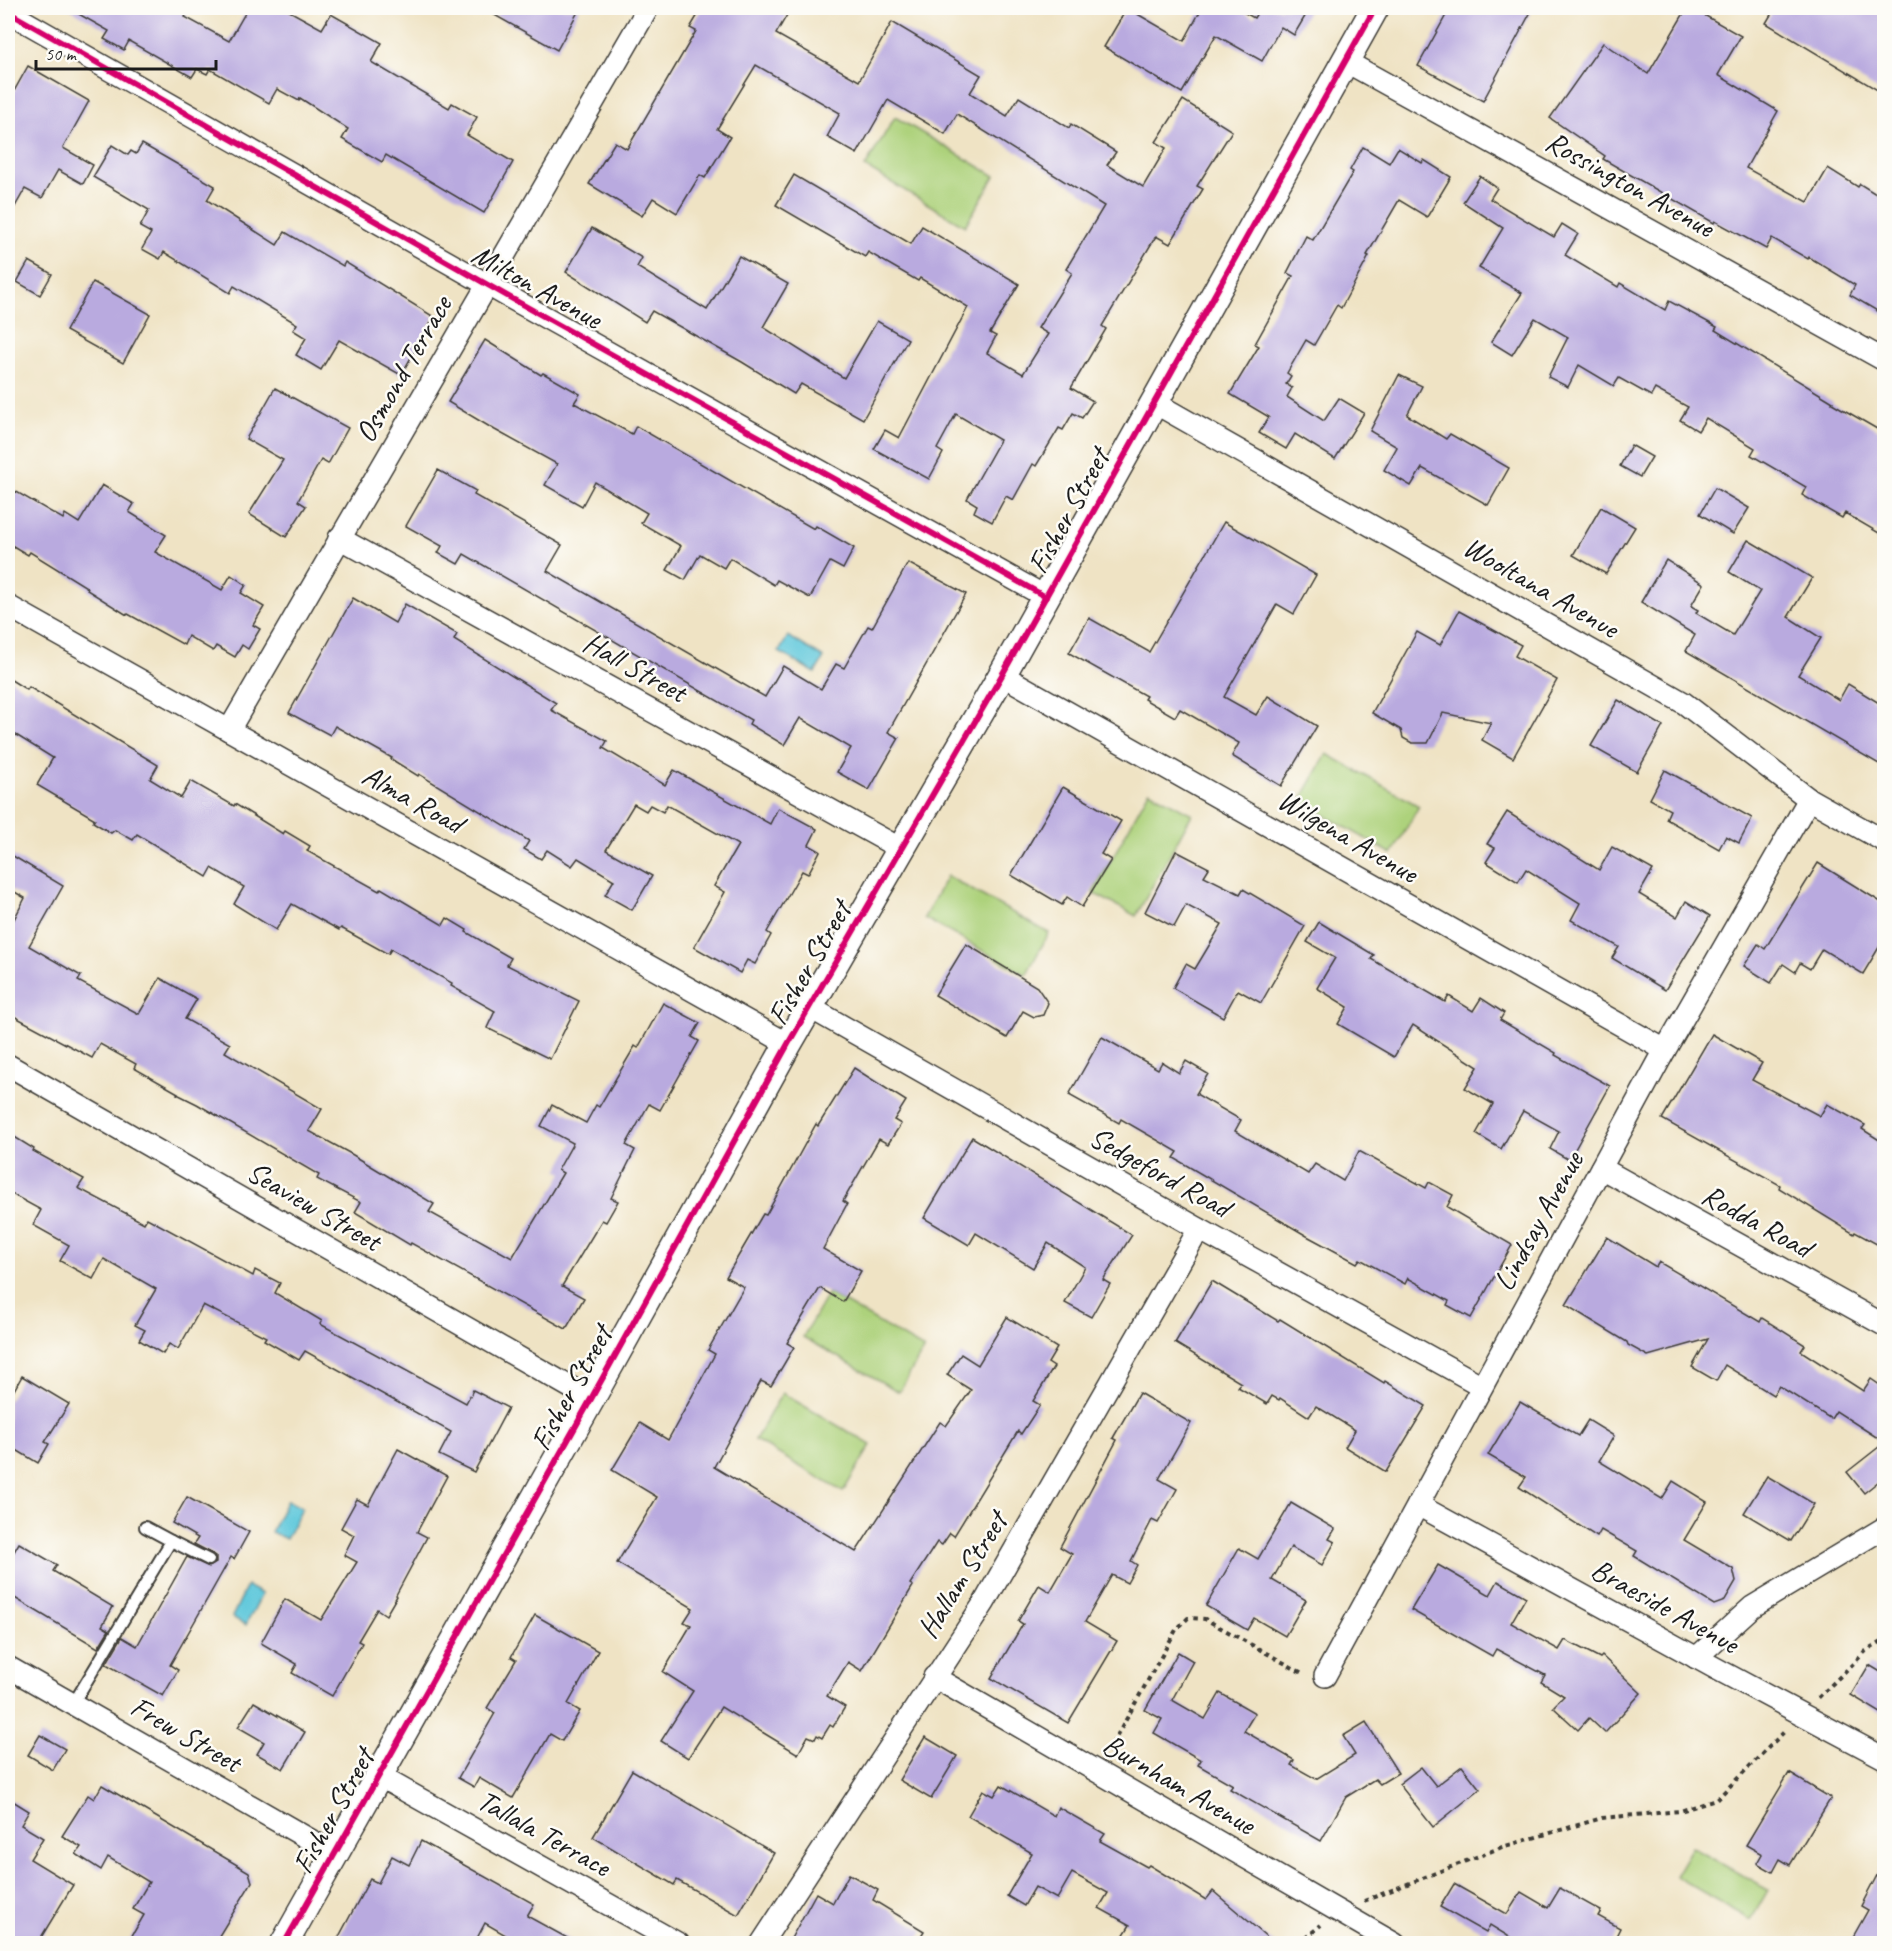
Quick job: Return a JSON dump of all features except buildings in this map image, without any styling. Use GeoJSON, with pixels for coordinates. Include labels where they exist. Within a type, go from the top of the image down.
{"type":"FeatureCollection","features":[{"type":"Feature","properties":{"kind":"street","name":"Osmond Terrace"},"geometry":{"type":"LineString","coordinates":[[229,730],[648,8]]}},
{"type":"Feature","properties":{"kind":"street","name":"Fisher Street"},"geometry":{"type":"LineString","coordinates":[[284,1944],[788,1044],[1002,675],[1375,8]]}},
{"type":"Feature","properties":{"kind":"street","name":"Milton Avenue"},"geometry":{"type":"LineString","coordinates":[[8,12],[1046,597]]}},
{"type":"Feature","properties":{"kind":"street","name":"Rossington Avenue"},"geometry":{"type":"LineString","coordinates":[[1346,62],[1884,360]]}},
{"type":"Feature","properties":{"kind":"street","name":"Wooltana Avenue"},"geometry":{"type":"LineString","coordinates":[[1155,403],[1684,703],[1809,798],[1884,841]]}},
{"type":"Feature","properties":{"kind":"street","name":"Hall Street"},"geometry":{"type":"LineString","coordinates":[[339,538],[901,849]]}},
{"type":"Feature","properties":{"kind":"street","name":"Alma Road"},"geometry":{"type":"LineString","coordinates":[[8,606],[788,1044]]}},
{"type":"Feature","properties":{"kind":"street","name":"Wilgena Avenue"},"geometry":{"type":"LineString","coordinates":[[1002,675],[1665,1050]]}},
{"type":"Feature","properties":{"kind":"street","name":"Lindsay Avenue"},"geometry":{"type":"LineString","coordinates":[[1325,1676],[1665,1050],[1809,798]]}},
{"type":"Feature","properties":{"kind":"street","name":"Sedgeford Road"},"geometry":{"type":"LineString","coordinates":[[809,1007],[1199,1229],[1482,1386]]}},
{"type":"Feature","properties":{"kind":"street","name":"Seaview Street"},"geometry":{"type":"LineString","coordinates":[[8,1065],[591,1399]]}},
{"type":"Feature","properties":{"kind":"street","name":"Rodda Road"},"geometry":{"type":"LineString","coordinates":[[1601,1168],[1884,1325]]}},
{"type":"Feature","properties":{"kind":"street","name":"Hallam Street"},"geometry":{"type":"LineString","coordinates":[[761,1944],[984,1603],[1199,1229]]}},
{"type":"Feature","properties":{"kind":"street","name":"Braeside Avenue"},"geometry":{"type":"LineString","coordinates":[[1418,1505],[1696,1658],[1884,1758]]}},
{"type":"Feature","properties":{"kind":"street"},"geometry":{"type":"LineString","coordinates":[[1696,1658],[1752,1607],[1884,1528]]}},
{"type":"Feature","properties":{"kind":"street","name":"Frew Street"},"geometry":{"type":"LineString","coordinates":[[8,1667],[335,1854]]}},
{"type":"Feature","properties":{"kind":"street","name":"Burnham Avenue"},"geometry":{"type":"LineString","coordinates":[[934,1677],[1338,1912],[1370,1938],[1395,1944]]}},
{"type":"Feature","properties":{"kind":"street","name":"Tallala Terrace"},"geometry":{"type":"LineString","coordinates":[[379,1776],[679,1944]]}},
{"type":"Feature","properties":{"kind":"lane"},"geometry":{"type":"LineString","coordinates":[[145,1527],[209,1560]]}},
{"type":"Feature","properties":{"kind":"lane"},"geometry":{"type":"LineString","coordinates":[[73,1704],[171,1541]]}},
{"type":"Feature","properties":{"kind":"path"},"geometry":{"type":"LineString","coordinates":[[1097,1771],[1176,1630],[1188,1618],[1205,1619],[1305,1674],[1325,1676]]}},
{"type":"Feature","properties":{"kind":"path"},"geometry":{"type":"LineString","coordinates":[[1338,1912],[1502,1847],[1602,1818],[1680,1811],[1716,1800],[1866,1651],[1884,1641]]}},
{"type":"Feature","properties":{"kind":"green space"},"geometry":{"type":"Polygon","coordinates":[[[895,117],[995,176],[965,226],[865,167],[895,117]]]}},
{"type":"Feature","properties":{"kind":"green space"},"geometry":{"type":"Polygon","coordinates":[[[1327,754],[1419,806],[1392,854],[1300,801],[1327,754]]]}},
{"type":"Feature","properties":{"kind":"green space"},"geometry":{"type":"Polygon","coordinates":[[[1149,791],[1192,814],[1136,916],[1093,893],[1149,791]]]}},
{"type":"Feature","properties":{"kind":"green space"},"geometry":{"type":"Polygon","coordinates":[[[947,876],[1049,933],[1026,975],[924,918],[947,876]]]}},
{"type":"Feature","properties":{"kind":"green space"},"geometry":{"type":"Polygon","coordinates":[[[828,1293],[924,1349],[899,1392],[803,1337],[828,1293]]]}},
{"type":"Feature","properties":{"kind":"green space"},"geometry":{"type":"Polygon","coordinates":[[[782,1393],[871,1445],[843,1492],[755,1440],[782,1393]]]}},
{"type":"Feature","properties":{"kind":"green space"},"geometry":{"type":"Polygon","coordinates":[[[1692,1847],[1768,1890],[1751,1920],[1675,1876],[1692,1847]]]}},
{"type":"Feature","properties":{"kind":"water"},"geometry":{"type":"Polygon","coordinates":[[[788,636],[824,658],[815,673],[779,652],[788,636]]]}},
{"type":"Feature","properties":{"kind":"water"},"geometry":{"type":"Polygon","coordinates":[[[287,1500],[302,1508],[286,1539],[271,1532],[287,1500]]]}},
{"type":"Feature","properties":{"kind":"water"},"geometry":{"type":"Polygon","coordinates":[[[247,1586],[262,1594],[246,1625],[232,1617],[247,1586]]]}},
{"type":"Feature","properties":{"kind":"cycle path"},"geometry":{"type":"LineString","coordinates":[[284,1944],[788,1044],[1002,675],[1375,8]]}},
{"type":"Feature","properties":{"kind":"cycle path"},"geometry":{"type":"LineString","coordinates":[[8,12],[509,297],[1046,597]]}}]}
